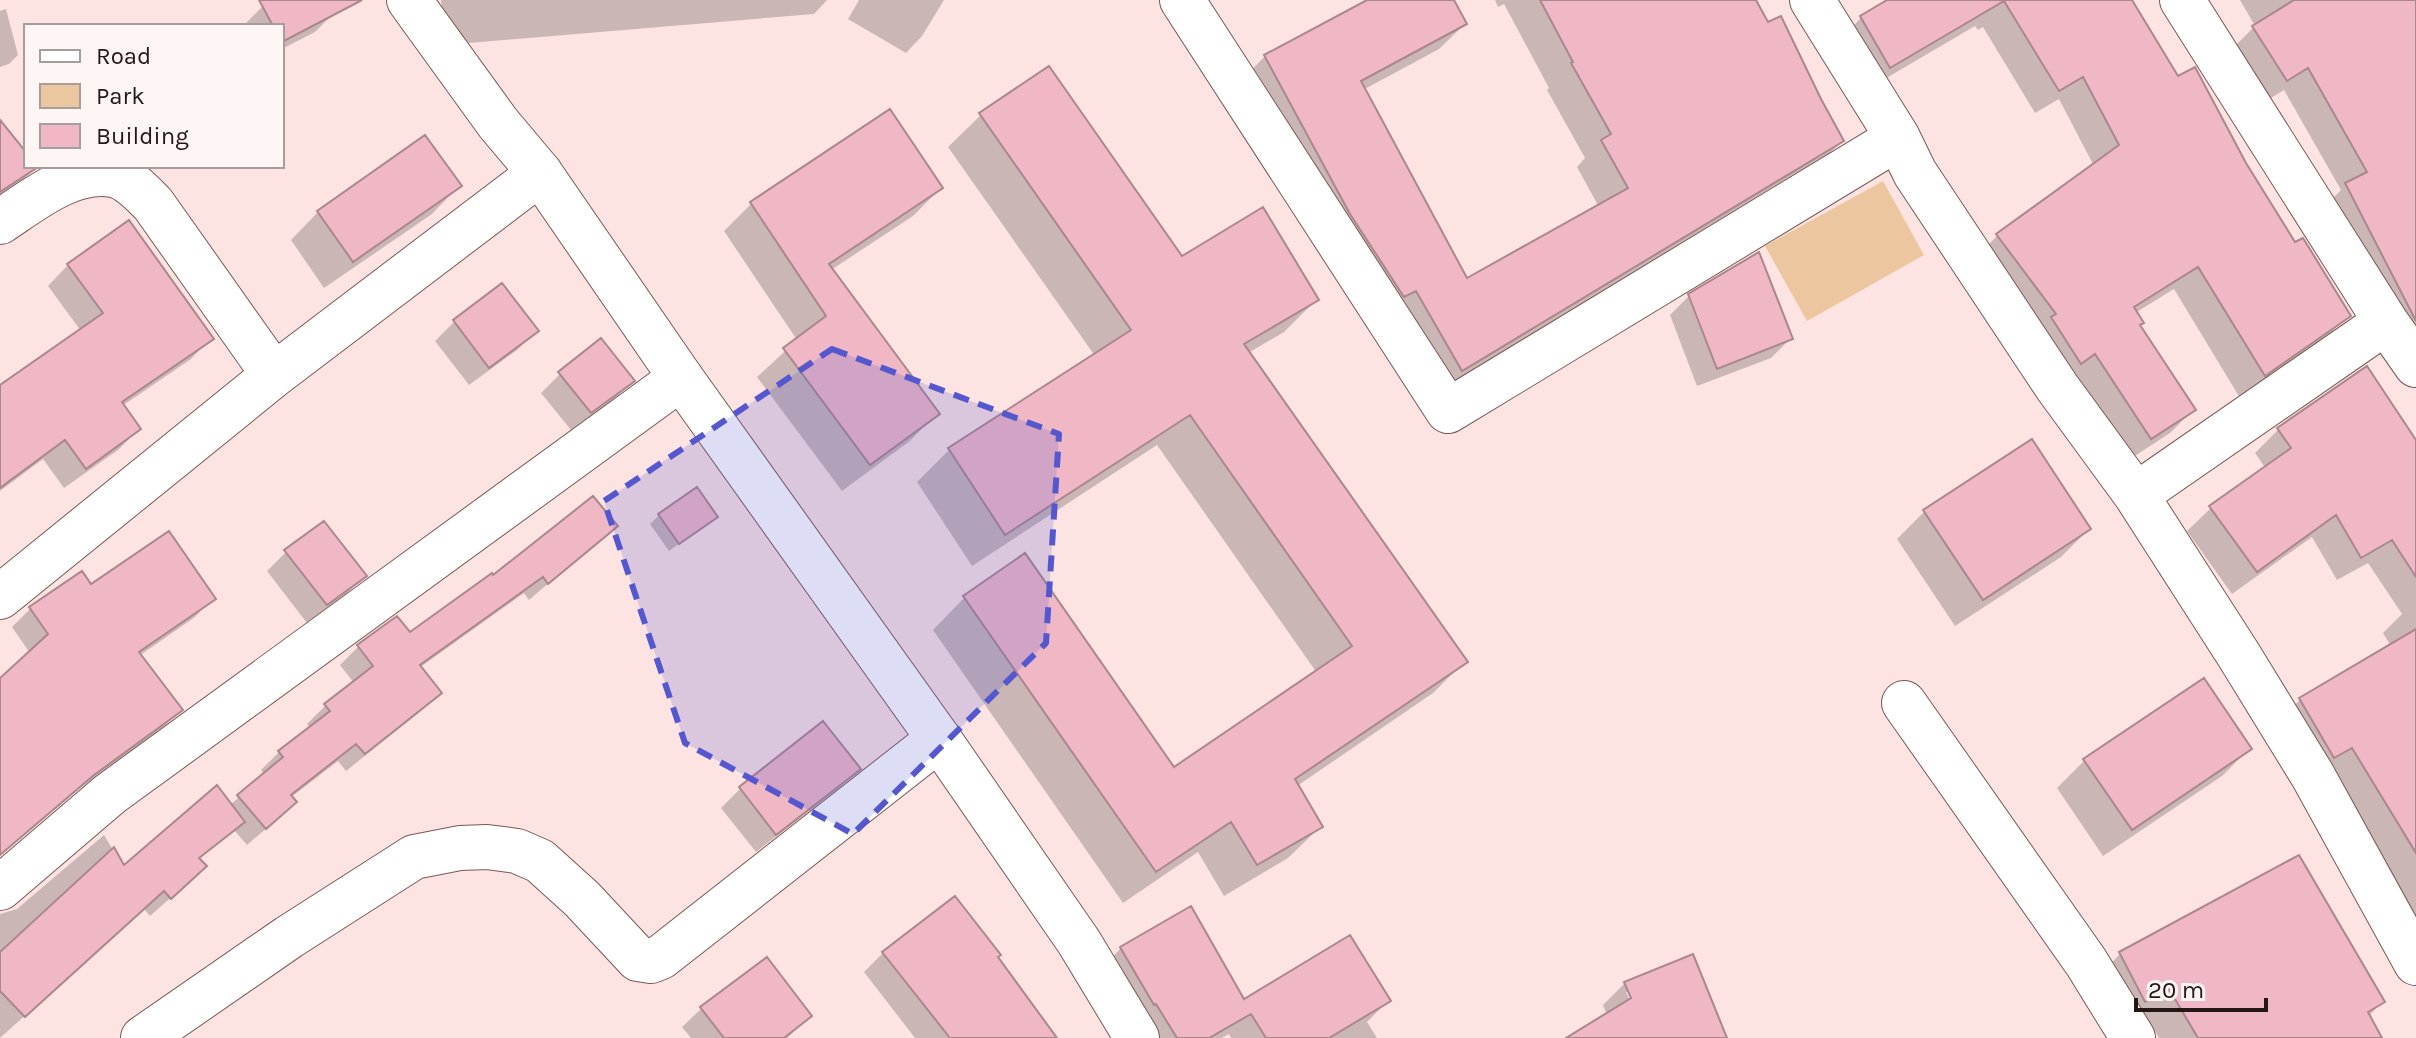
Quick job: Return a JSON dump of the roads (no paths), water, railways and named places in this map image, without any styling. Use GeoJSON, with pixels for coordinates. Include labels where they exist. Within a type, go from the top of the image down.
{"type":"FeatureCollection","features":[{"type":"Feature","properties":{"kind":"street"},"geometry":{"type":"LineString","coordinates":[[409,0],[498,123],[540,173],[681,378],[939,739],[1079,942],[1137,1038]]}},
{"type":"Feature","properties":{"kind":"street"},"geometry":{"type":"LineString","coordinates":[[1182,0],[1448,411],[1898,138]]}},
{"type":"Feature","properties":{"kind":"street"},"geometry":{"type":"LineString","coordinates":[[1812,0],[1898,138],[1915,173],[2057,387],[2136,495],[2313,776],[2416,963]]}},
{"type":"Feature","properties":{"kind":"street"},"geometry":{"type":"LineString","coordinates":[[2182,0],[2416,365]]}},
{"type":"Feature","properties":{"kind":"street"},"geometry":{"type":"LineString","coordinates":[[0,597],[274,375],[540,173]]}},
{"type":"Feature","properties":{"kind":"street"},"geometry":{"type":"LineString","coordinates":[[0,222],[42,194],[73,179],[114,175],[133,184],[153,204],[274,375]]}},
{"type":"Feature","properties":{"kind":"street"},"geometry":{"type":"LineString","coordinates":[[2136,495],[2386,322]]}},
{"type":"Feature","properties":{"kind":"street"},"geometry":{"type":"LineString","coordinates":[[0,888],[123,784],[681,378]]}},
{"type":"Feature","properties":{"kind":"street"},"geometry":{"type":"LineString","coordinates":[[1904,703],[2086,962],[2133,1038]]}},
{"type":"Feature","properties":{"kind":"street"},"geometry":{"type":"LineString","coordinates":[[143,1038],[289,937],[414,857],[460,848],[487,847],[517,851],[540,861],[582,899],[638,959],[651,961],[661,957],[939,739]]}}]}
